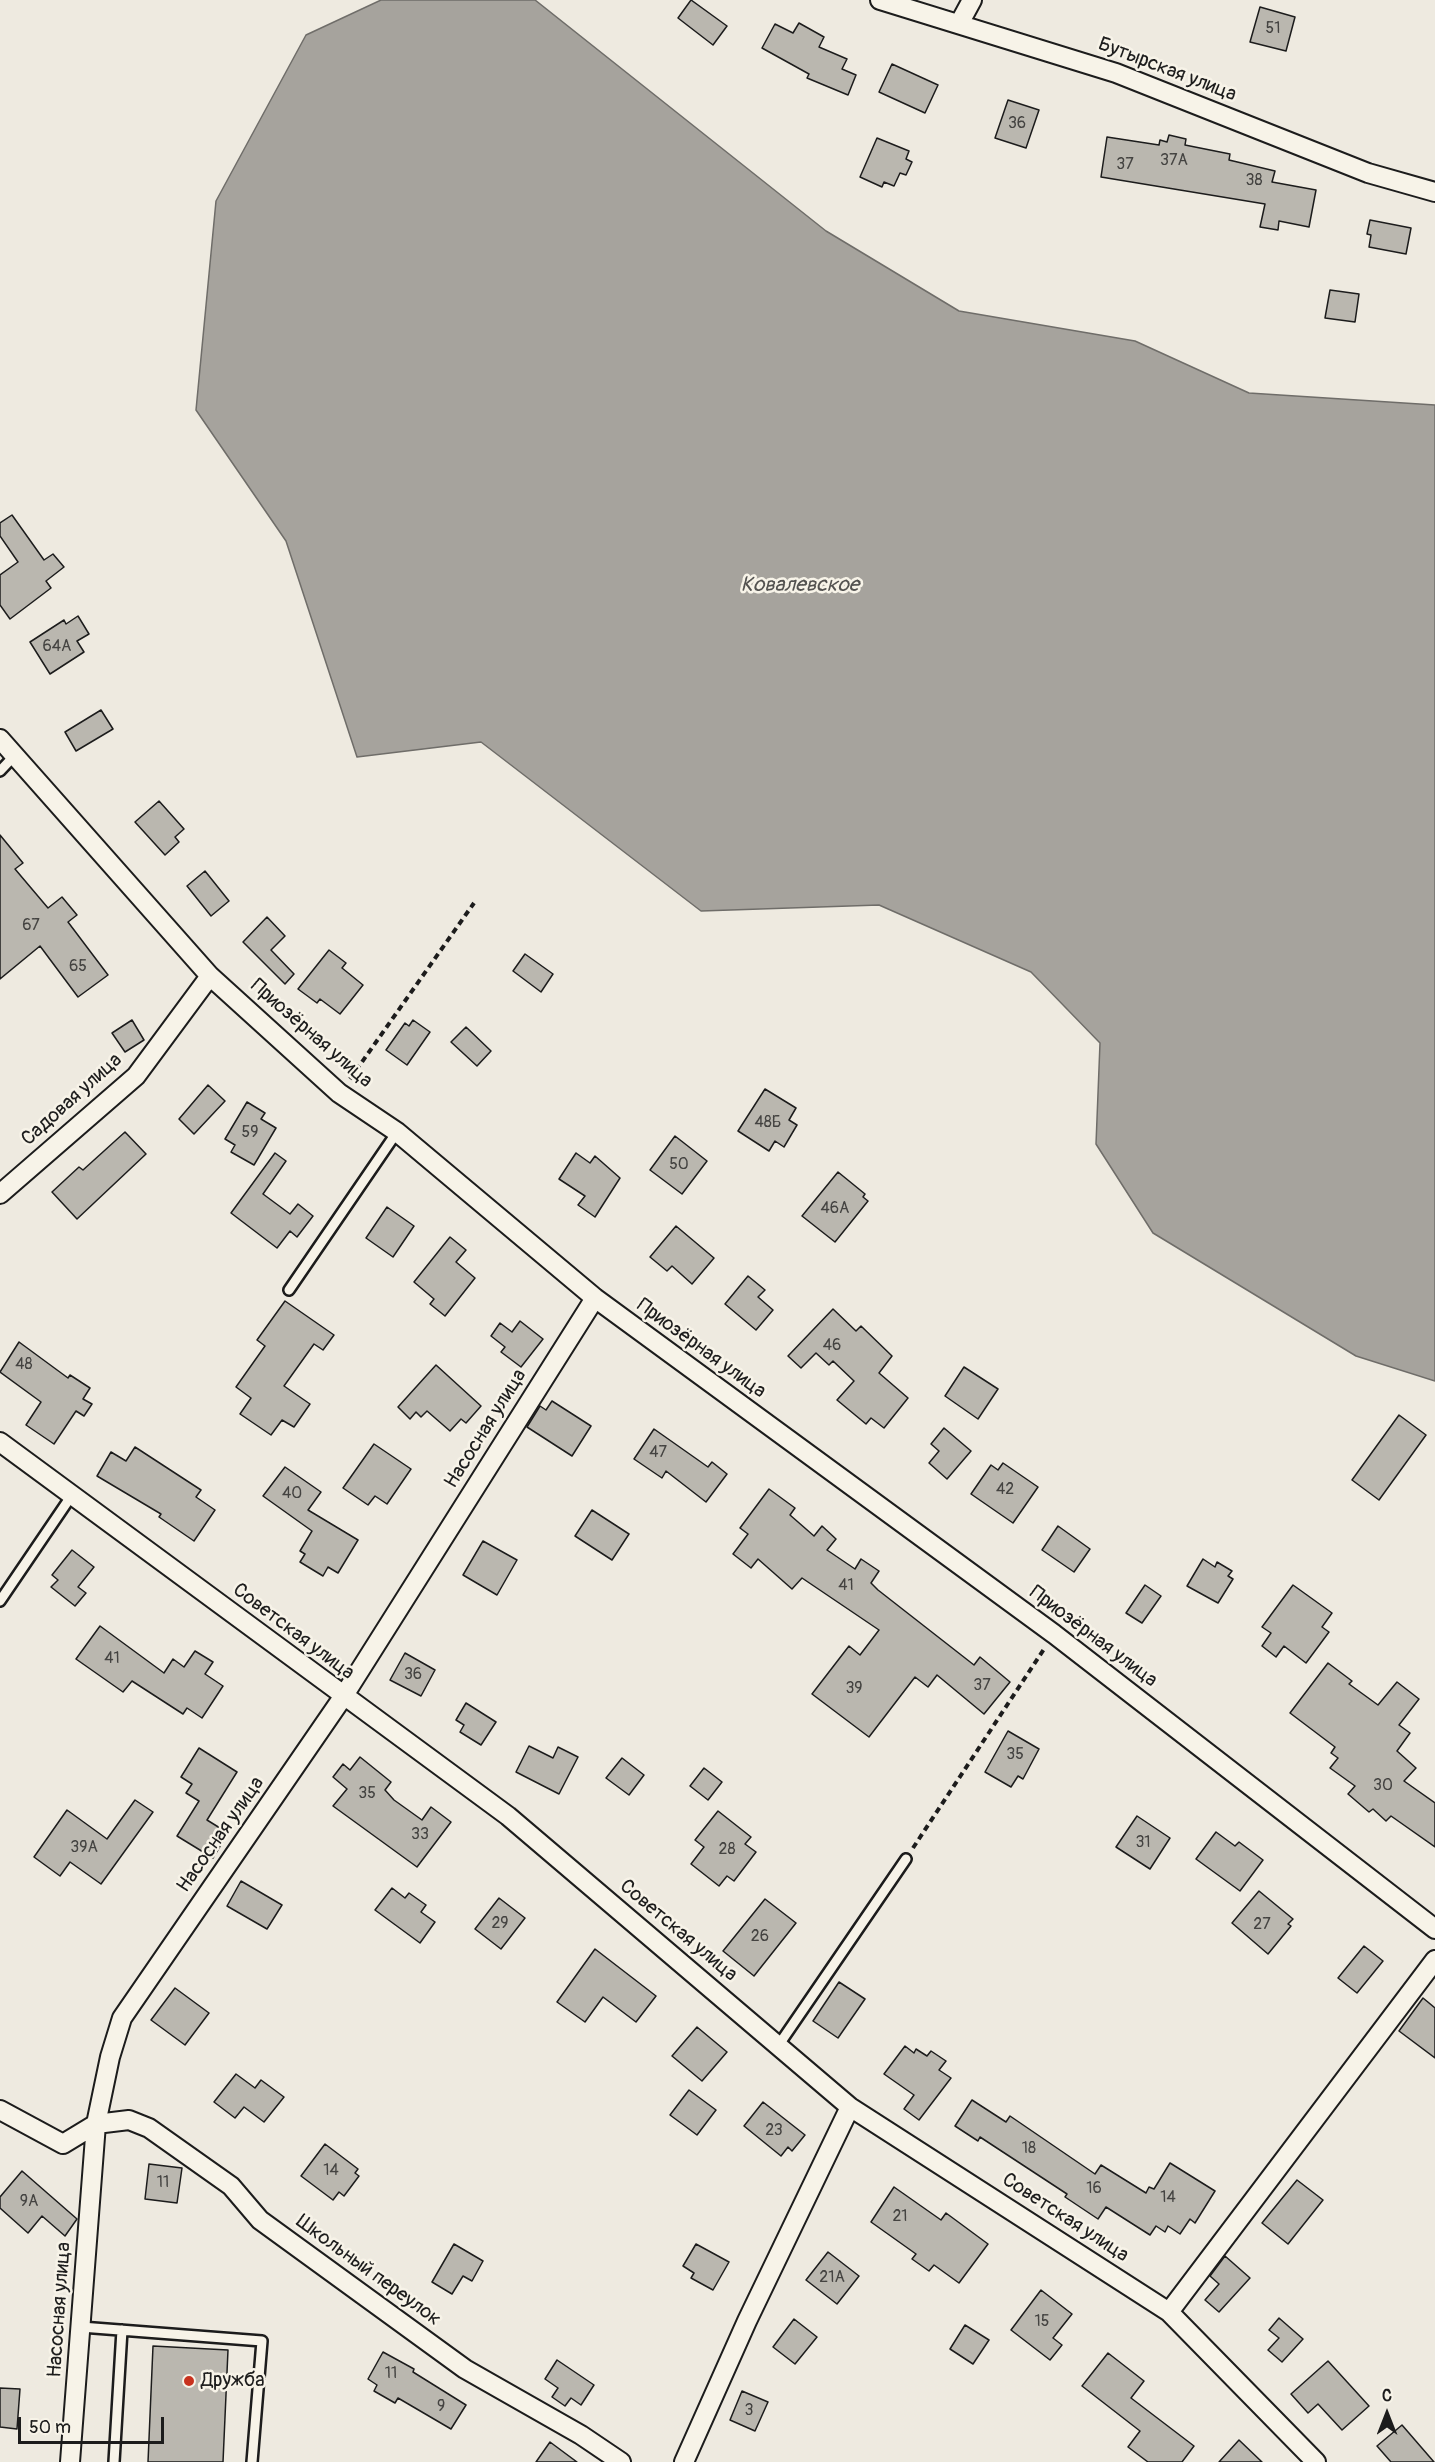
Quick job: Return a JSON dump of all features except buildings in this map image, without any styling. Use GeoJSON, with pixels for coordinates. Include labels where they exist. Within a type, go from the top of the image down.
{"type":"FeatureCollection","features":[{"type":"Feature","properties":{"kind":"street","name":"Бутырская улица"},"geometry":{"type":"LineString","coordinates":[[880,0],[1116,73],[1368,173],[1435,192]]}},
{"type":"Feature","properties":{"kind":"street"},"geometry":{"type":"LineString","coordinates":[[959,24],[972,0]]}},
{"type":"Feature","properties":{"kind":"street","name":"Приозёрная улица"},"geometry":{"type":"LineString","coordinates":[[0,739],[16,754],[210,976],[339,1093],[397,1132],[595,1298],[1054,1634],[1435,1929]]}},
{"type":"Feature","properties":{"kind":"street","name":"Садовая улица"},"geometry":{"type":"LineString","coordinates":[[0,1194],[136,1076],[210,976]]}},
{"type":"Feature","properties":{"kind":"street","name":"Насосная улица"},"geometry":{"type":"LineString","coordinates":[[70,2462],[96,2124],[122,2018],[343,1697],[595,1298]]}},
{"type":"Feature","properties":{"kind":"street","name":"Советская улица"},"geometry":{"type":"LineString","coordinates":[[0,1442],[343,1697],[508,1816],[850,2107],[1169,2312],[1316,2462]]}},
{"type":"Feature","properties":{"kind":"street"},"geometry":{"type":"LineString","coordinates":[[1169,2312],[1435,1960]]}},
{"type":"Feature","properties":{"kind":"street"},"geometry":{"type":"LineString","coordinates":[[684,2462],[747,2321],[850,2107]]}},
{"type":"Feature","properties":{"kind":"street"},"geometry":{"type":"LineString","coordinates":[[0,2110],[63,2144],[96,2124]]}},
{"type":"Feature","properties":{"kind":"street","name":"Школьный переулок"},"geometry":{"type":"LineString","coordinates":[[96,2124],[129,2120],[149,2128],[231,2186],[260,2220],[465,2369],[581,2435],[621,2462]]}},
{"type":"Feature","properties":{"kind":"lane"},"geometry":{"type":"LineString","coordinates":[[0,771],[16,754]]}},
{"type":"Feature","properties":{"kind":"lane"},"geometry":{"type":"LineString","coordinates":[[289,1290],[397,1132]]}},
{"type":"Feature","properties":{"kind":"lane"},"geometry":{"type":"LineString","coordinates":[[0,1601],[72,1495]]}},
{"type":"Feature","properties":{"kind":"lane"},"geometry":{"type":"LineString","coordinates":[[778,2046],[906,1859]]}},
{"type":"Feature","properties":{"kind":"lane"},"geometry":{"type":"LineString","coordinates":[[81,2327],[262,2341],[252,2462]]}},
{"type":"Feature","properties":{"kind":"lane"},"geometry":{"type":"LineString","coordinates":[[114,2462],[122,2330]]}},
{"type":"Feature","properties":{"kind":"path"},"geometry":{"type":"LineString","coordinates":[[339,1093],[474,903]]}},
{"type":"Feature","properties":{"kind":"path"},"geometry":{"type":"LineString","coordinates":[[906,1859],[1054,1634]]}},
{"type":"Feature","properties":{"kind":"water","name":"Ковалевское"},"geometry":{"type":"Polygon","coordinates":[[[381,0],[535,0],[826,231],[959,311],[1135,341],[1249,393],[1435,405],[1435,1381],[1356,1356],[1153,1233],[1096,1144],[1100,1043],[1031,972],[879,905],[701,911],[481,742],[357,757],[286,541],[196,410],[216,201],[306,35],[381,0]]]}},
{"type":"Feature","properties":{"kind":"place","name":"Дружба"},"geometry":{"type":"Point","coordinates":[189,2381]}}]}
